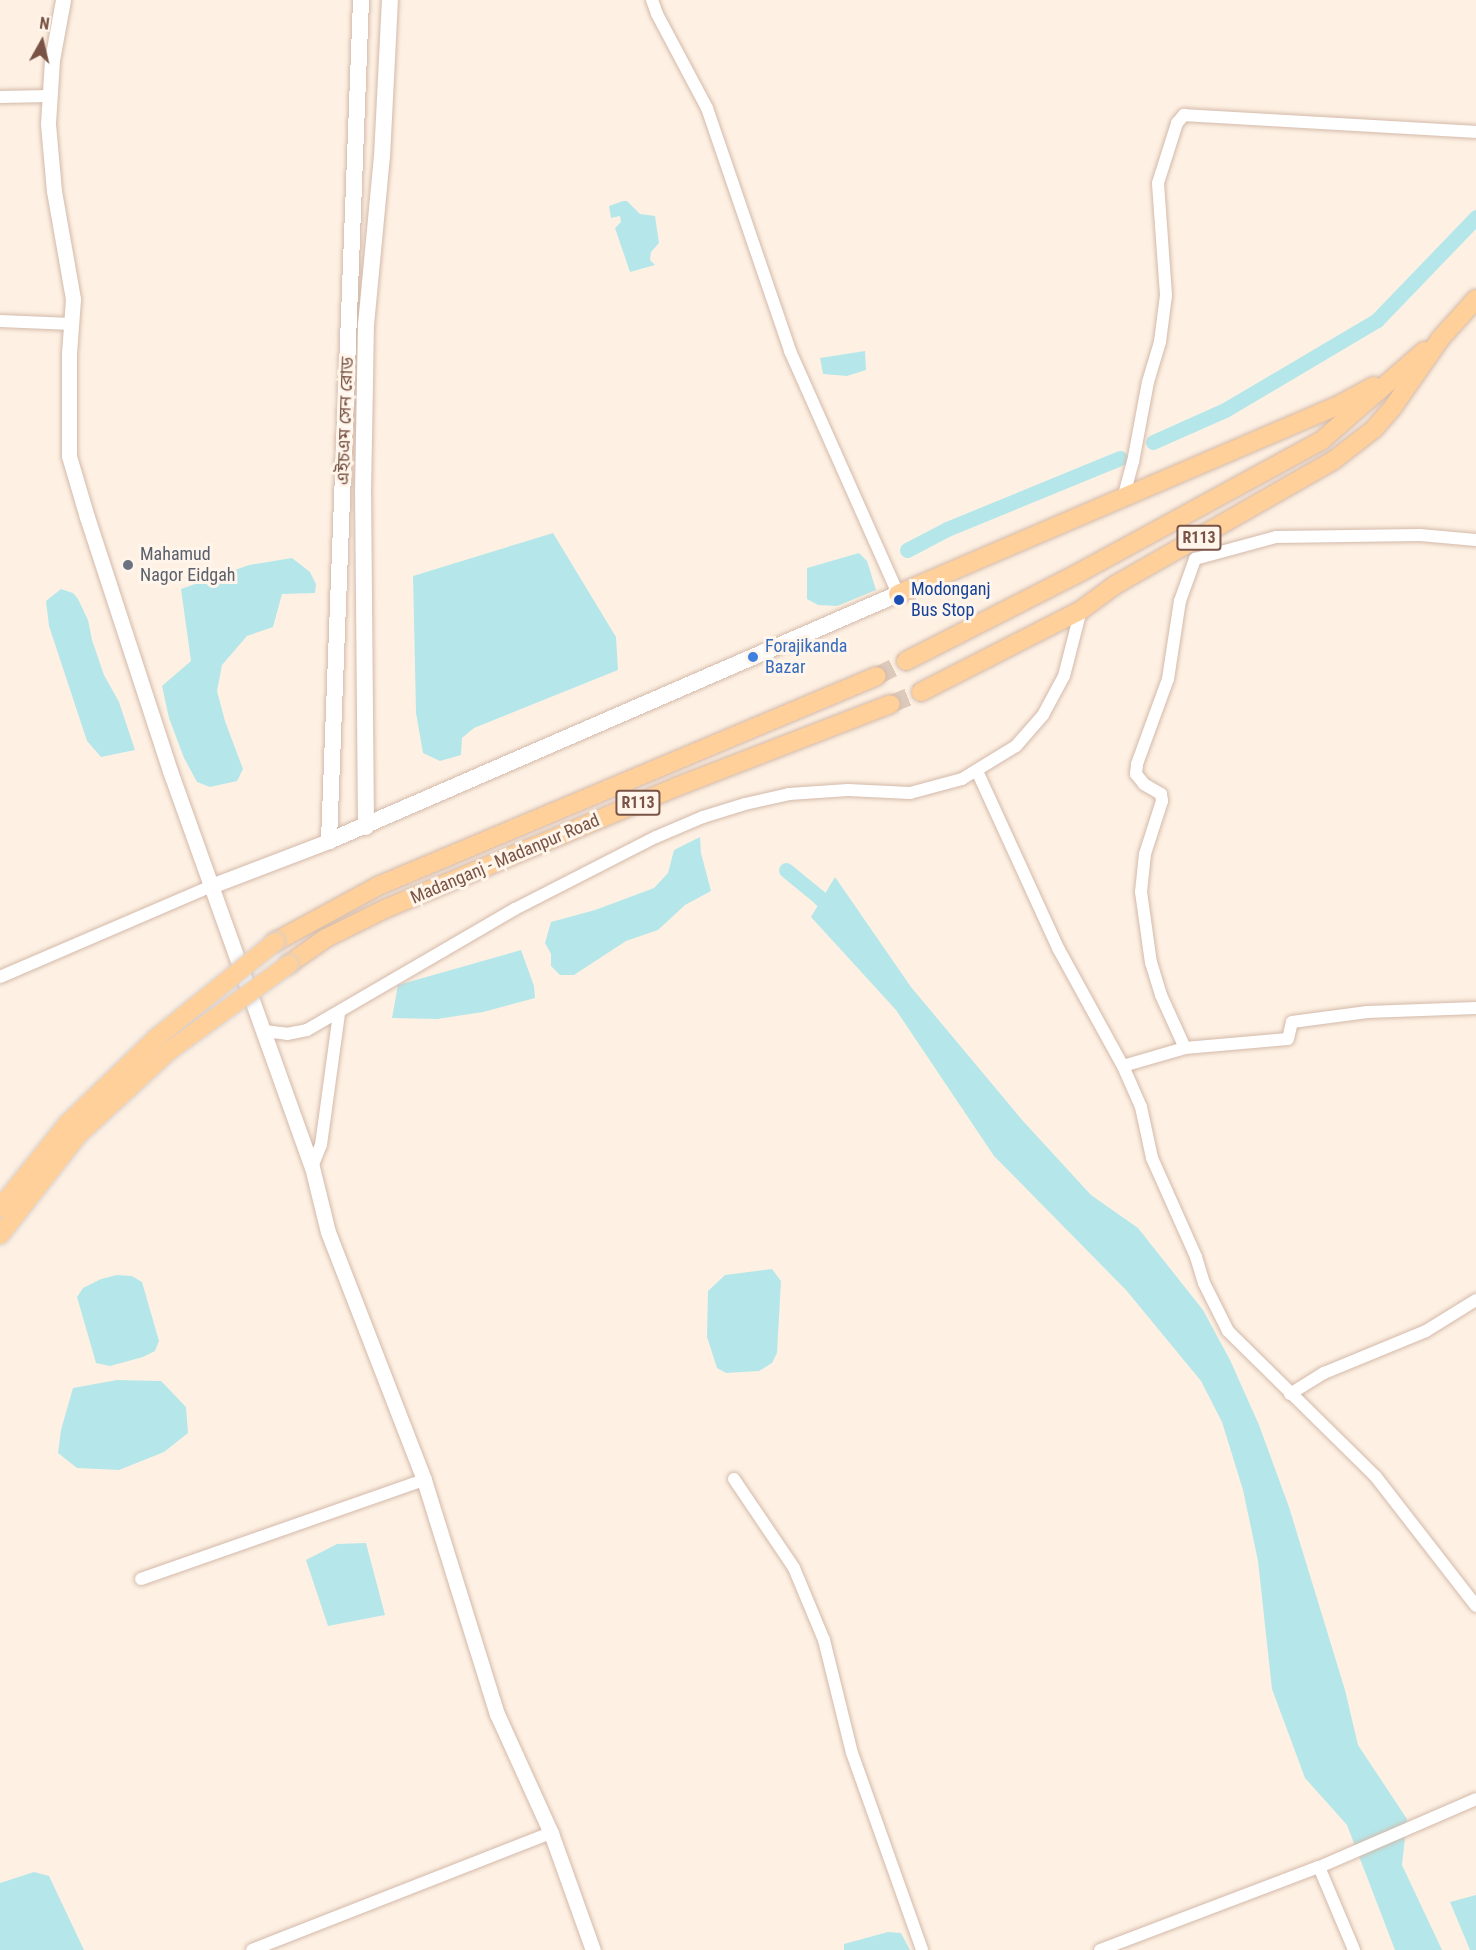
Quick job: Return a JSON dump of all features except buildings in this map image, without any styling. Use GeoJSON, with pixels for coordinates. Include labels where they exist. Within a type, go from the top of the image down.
{"type":"FeatureCollection","features":[{"type":"Feature","properties":{"kind":"main road","name":"এইচএম সেন রোড"},"geometry":{"type":"LineString","coordinates":[[329,841],[361,0]]}},
{"type":"Feature","properties":{"kind":"main road","name":"এইচএম সেন রোড"},"geometry":{"type":"LineString","coordinates":[[366,827],[363,494],[366,325],[382,157],[390,0]]}},
{"type":"Feature","properties":{"kind":"main road","name":"R113"},"geometry":{"type":"LineString","coordinates":[[921,692],[1081,610],[1115,585],[1334,460],[1374,429],[1393,407],[1440,339],[1476,299]]}},
{"type":"Feature","properties":{"kind":"main road","name":"R113"},"geometry":{"type":"LineString","coordinates":[[906,661],[1075,574],[1321,441],[1395,375],[1440,339]]}},
{"type":"Feature","properties":{"kind":"main road"},"geometry":{"type":"LineString","coordinates":[[329,841],[366,827],[1124,495],[1335,407],[1395,375]]}},
{"type":"Feature","properties":{"kind":"main road","name":"Madanganj - Madanpur Road"},"geometry":{"type":"LineString","coordinates":[[0,1208],[67,1124],[156,1038],[275,942],[378,886],[877,676]]}},
{"type":"Feature","properties":{"kind":"main road","name":"Madanganj - Madanpur Road"},"geometry":{"type":"LineString","coordinates":[[0,1235],[79,1134],[169,1051],[326,938],[387,908],[676,787],[891,704]]}},
{"type":"Feature","properties":{"kind":"street"},"geometry":{"type":"LineString","coordinates":[[63,0],[52,60],[48,124],[54,191],[74,299],[69,456],[163,749],[312,1167],[328,1232],[424,1480],[497,1714],[551,1833],[593,1950]]}},
{"type":"Feature","properties":{"kind":"street"},"geometry":{"type":"LineString","coordinates":[[652,0],[657,14],[707,108],[790,351],[897,594]]}},
{"type":"Feature","properties":{"kind":"street"},"geometry":{"type":"LineString","coordinates":[[0,97],[49,96]]}},
{"type":"Feature","properties":{"kind":"street"},"geometry":{"type":"LineString","coordinates":[[1124,495],[1133,462],[1148,382],[1160,342],[1166,295],[1158,183],[1177,123],[1184,114],[1476,132]]}},
{"type":"Feature","properties":{"kind":"street"},"geometry":{"type":"LineString","coordinates":[[0,321],[72,324]]}},
{"type":"Feature","properties":{"kind":"street"},"geometry":{"type":"LineString","coordinates":[[1185,1048],[1161,995],[1151,963],[1141,892],[1145,854],[1162,801],[1161,794],[1144,784],[1136,774],[1137,764],[1168,679],[1180,602],[1195,559],[1276,537],[1420,535],[1476,540]]}},
{"type":"Feature","properties":{"kind":"street"},"geometry":{"type":"LineString","coordinates":[[264,1031],[287,1034],[307,1030],[515,909],[656,837],[703,817],[789,794],[848,790],[910,793],[962,779],[1016,746],[1044,715],[1064,676],[1081,610]]}},
{"type":"Feature","properties":{"kind":"street"},"geometry":{"type":"LineString","coordinates":[[977,771],[1058,948],[1123,1066],[1140,1107],[1152,1158],[1196,1257],[1204,1282],[1228,1331],[1376,1477],[1476,1606]]}},
{"type":"Feature","properties":{"kind":"street"},"geometry":{"type":"LineString","coordinates":[[0,977],[211,886],[329,841]]}},
{"type":"Feature","properties":{"kind":"street"},"geometry":{"type":"LineString","coordinates":[[1123,1066],[1185,1048],[1288,1039],[1292,1022],[1367,1012],[1476,1008]]}},
{"type":"Feature","properties":{"kind":"street"},"geometry":{"type":"LineString","coordinates":[[312,1167],[321,1145],[339,1013]]}},
{"type":"Feature","properties":{"kind":"street"},"geometry":{"type":"LineString","coordinates":[[1290,1394],[1324,1373],[1426,1331],[1476,1300]]}},
{"type":"Feature","properties":{"kind":"street"},"geometry":{"type":"LineString","coordinates":[[734,1479],[794,1568],[824,1640],[852,1753],[922,1950]]}},
{"type":"Feature","properties":{"kind":"street"},"geometry":{"type":"LineString","coordinates":[[141,1578],[424,1480]]}},
{"type":"Feature","properties":{"kind":"street"},"geometry":{"type":"LineString","coordinates":[[1100,1950],[1319,1867],[1471,1801]]}},
{"type":"Feature","properties":{"kind":"street"},"geometry":{"type":"LineString","coordinates":[[252,1950],[551,1833]]}},
{"type":"Feature","properties":{"kind":"street"},"geometry":{"type":"LineString","coordinates":[[1319,1867],[1354,1950]]}},
{"type":"Feature","properties":{"kind":"water"},"geometry":{"type":"Polygon","coordinates":[[[627,201],[640,214],[655,216],[659,243],[651,252],[650,260],[655,265],[630,272],[615,228],[621,222],[620,216],[611,218],[609,206],[627,201]]]}},
{"type":"Feature","properties":{"kind":"water"},"geometry":{"type":"Polygon","coordinates":[[[865,351],[866,370],[847,376],[823,374],[820,358],[865,351]]]}},
{"type":"Feature","properties":{"kind":"water"},"geometry":{"type":"Polygon","coordinates":[[[553,533],[616,637],[618,670],[474,728],[462,738],[461,755],[440,761],[423,753],[416,713],[413,576],[553,533]]]}},
{"type":"Feature","properties":{"kind":"water"},"geometry":{"type":"Polygon","coordinates":[[[859,553],[867,561],[876,590],[837,606],[818,605],[807,599],[807,568],[859,553]]]}},
{"type":"Feature","properties":{"kind":"water"},"geometry":{"type":"Polygon","coordinates":[[[292,558],[310,572],[316,584],[315,593],[282,594],[273,627],[247,636],[222,665],[217,691],[225,721],[243,769],[237,781],[210,787],[197,782],[184,758],[169,718],[162,686],[191,661],[181,589],[249,565],[292,558]]]}},
{"type":"Feature","properties":{"kind":"water"},"geometry":{"type":"Polygon","coordinates":[[[61,589],[73,593],[88,620],[104,675],[119,702],[135,750],[101,757],[87,741],[49,626],[46,601],[61,589]]]}},
{"type":"Feature","properties":{"kind":"water"},"geometry":{"type":"Polygon","coordinates":[[[700,837],[701,853],[711,891],[685,905],[658,930],[626,941],[574,975],[560,975],[551,966],[551,954],[545,943],[551,922],[595,910],[654,888],[668,873],[674,850],[700,837]]]}},
{"type":"Feature","properties":{"kind":"water"},"geometry":{"type":"Polygon","coordinates":[[[835,877],[911,987],[1023,1121],[1091,1195],[1138,1228],[1203,1310],[1230,1360],[1259,1425],[1289,1507],[1345,1690],[1358,1745],[1407,1819],[1402,1865],[1442,1950],[1395,1950],[1347,1825],[1305,1778],[1272,1689],[1258,1561],[1243,1490],[1222,1422],[1201,1381],[1126,1290],[994,1156],[896,1010],[811,917],[835,877]]]}},
{"type":"Feature","properties":{"kind":"water"},"geometry":{"type":"Polygon","coordinates":[[[521,950],[534,986],[535,998],[483,1012],[437,1019],[392,1018],[398,985],[521,950]]]}},
{"type":"Feature","properties":{"kind":"water"},"geometry":{"type":"Polygon","coordinates":[[[772,1269],[781,1281],[777,1353],[772,1363],[759,1371],[726,1373],[717,1368],[707,1337],[708,1291],[725,1275],[772,1269]]]}},
{"type":"Feature","properties":{"kind":"water"},"geometry":{"type":"Polygon","coordinates":[[[117,1275],[132,1276],[142,1282],[159,1341],[155,1351],[143,1357],[110,1366],[96,1363],[77,1297],[83,1288],[101,1279],[117,1275]]]}},
{"type":"Feature","properties":{"kind":"water"},"geometry":{"type":"Polygon","coordinates":[[[117,1380],[161,1381],[186,1407],[188,1433],[164,1452],[119,1470],[77,1468],[58,1453],[61,1430],[73,1388],[117,1380]]]}},
{"type":"Feature","properties":{"kind":"water"},"geometry":{"type":"Polygon","coordinates":[[[366,1543],[385,1615],[328,1626],[306,1560],[337,1544],[366,1543]]]}},
{"type":"Feature","properties":{"kind":"water"},"geometry":{"type":"Polygon","coordinates":[[[34,1872],[49,1876],[84,1950],[0,1950],[0,1883],[34,1872]]]}},
{"type":"Feature","properties":{"kind":"water"},"geometry":{"type":"Polygon","coordinates":[[[1476,1895],[1476,1950],[1470,1950],[1450,1902],[1476,1895]]]}},
{"type":"Feature","properties":{"kind":"water"},"geometry":{"type":"Polygon","coordinates":[[[888,1932],[901,1933],[910,1950],[844,1950],[844,1944],[888,1932]]]}},
{"type":"Feature","properties":{"kind":"waterway"},"geometry":{"type":"LineString","coordinates":[[1153,442],[1225,410],[1377,320],[1476,217]]}},
{"type":"Feature","properties":{"kind":"waterway"},"geometry":{"type":"LineString","coordinates":[[907,550],[947,529],[1120,458]]}},
{"type":"Feature","properties":{"kind":"waterway"},"geometry":{"type":"LineString","coordinates":[[786,870],[819,897],[835,915]]}},
{"type":"Feature","properties":{"kind":"tunnel"},"geometry":{"type":"LineString","coordinates":[[877,676],[906,661]]}},
{"type":"Feature","properties":{"kind":"tunnel"},"geometry":{"type":"LineString","coordinates":[[891,704],[921,692]]}},
{"type":"Feature","properties":{"kind":"place","name":"Mahamud Nagor Eidgah"},"geometry":{"type":"Point","coordinates":[128,565]}},
{"type":"Feature","properties":{"kind":"place","name":"Modonganj Bus Stop"},"geometry":{"type":"Point","coordinates":[899,600]}},
{"type":"Feature","properties":{"kind":"place","name":"Forajikanda Bazar"},"geometry":{"type":"Point","coordinates":[753,657]}}]}
